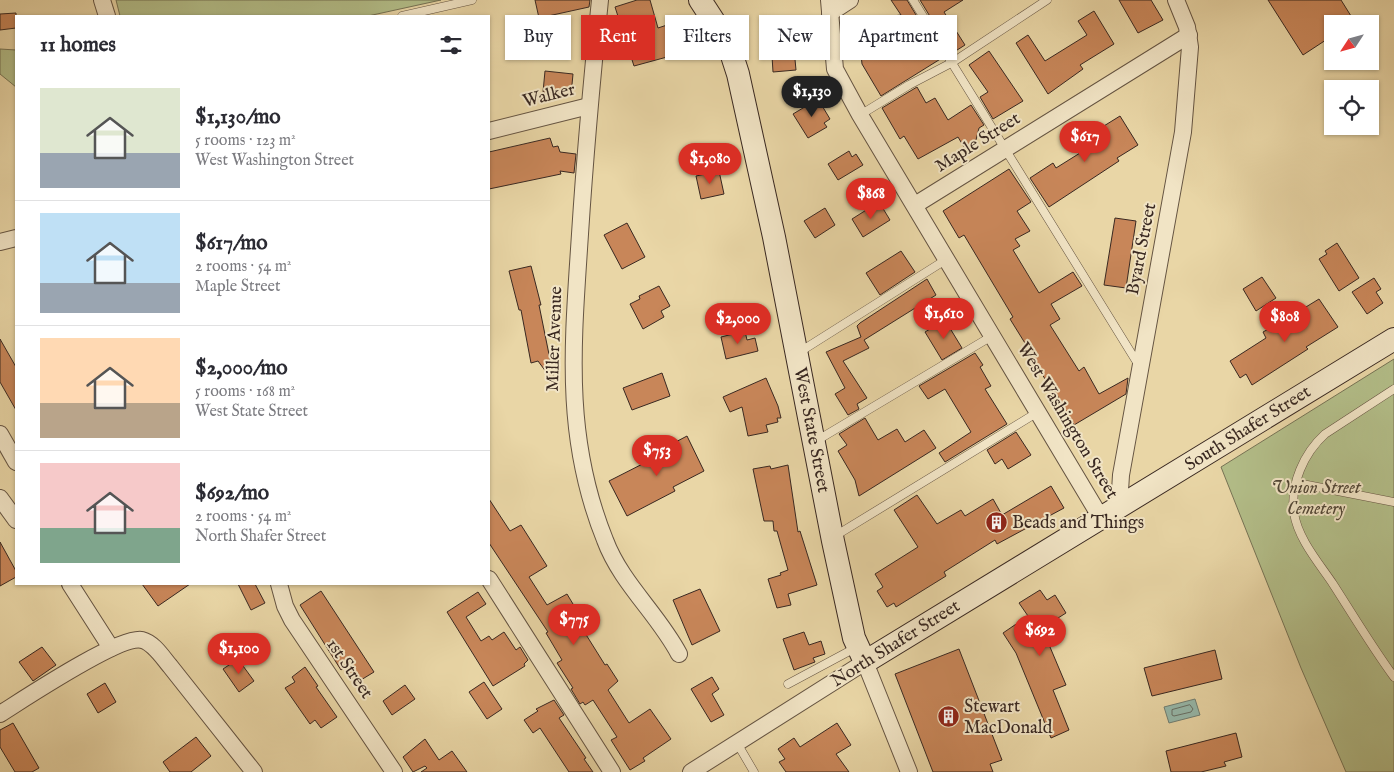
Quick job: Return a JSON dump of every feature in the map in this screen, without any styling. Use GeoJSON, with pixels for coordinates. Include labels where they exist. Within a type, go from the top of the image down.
{"type":"FeatureCollection","features":[{"type":"Feature","properties":{"kind":"street"},"geometry":{"type":"LineString","coordinates":[[102,0],[107,15]]}},
{"type":"Feature","properties":{"kind":"street","name":"Miller Avenue"},"geometry":{"type":"LineString","coordinates":[[600,0],[589,106],[574,328],[573,391],[578,439],[586,484],[610,554],[618,568],[668,633],[679,654]]}},
{"type":"Feature","properties":{"kind":"street","name":"West State Street"},"geometry":{"type":"LineString","coordinates":[[700,0],[728,43],[738,74],[766,199],[833,537],[861,654],[909,772]]}},
{"type":"Feature","properties":{"kind":"street"},"geometry":{"type":"LineString","coordinates":[[829,6],[850,0]]}},
{"type":"Feature","properties":{"kind":"street","name":"Byard Street"},"geometry":{"type":"LineString","coordinates":[[1110,513],[1121,475],[1183,132],[1189,65],[1189,35],[1176,0]]}},
{"type":"Feature","properties":{"kind":"street","name":"West Washington Street"},"geometry":{"type":"LineString","coordinates":[[829,6],[836,68],[860,115],[1038,412],[1110,513]]}},
{"type":"Feature","properties":{"kind":"street","name":"Maple Street"},"geometry":{"type":"LineString","coordinates":[[914,205],[1189,35]]}},
{"type":"Feature","properties":{"kind":"street","name":"Walker"},"geometry":{"type":"LineString","coordinates":[[490,131],[589,106]]}},
{"type":"Feature","properties":{"kind":"street"},"geometry":{"type":"LineString","coordinates":[[0,242],[15,238]]}},
{"type":"Feature","properties":{"kind":"street","name":"South Shafer Street"},"geometry":{"type":"LineString","coordinates":[[1110,513],[1394,339]]}},
{"type":"Feature","properties":{"kind":"street"},"geometry":{"type":"LineString","coordinates":[[0,434],[15,460]]}},
{"type":"Feature","properties":{"kind":"street"},"geometry":{"type":"LineString","coordinates":[[0,498],[15,519]]}},
{"type":"Feature","properties":{"kind":"street","name":"North Shafer Street"},"geometry":{"type":"LineString","coordinates":[[700,770],[861,654],[1110,513]]}},
{"type":"Feature","properties":{"kind":"street"},"geometry":{"type":"LineString","coordinates":[[490,581],[612,772]]}},
{"type":"Feature","properties":{"kind":"street"},"geometry":{"type":"LineString","coordinates":[[71,585],[111,648]]}},
{"type":"Feature","properties":{"kind":"street","name":"1st Street"},"geometry":{"type":"LineString","coordinates":[[279,585],[285,606],[292,620],[394,772]]}},
{"type":"Feature","properties":{"kind":"street"},"geometry":{"type":"LineString","coordinates":[[0,714],[111,648],[132,640],[142,640],[147,642],[170,666],[254,772]]}},
{"type":"Feature","properties":{"kind":"lane"},"geometry":{"type":"LineString","coordinates":[[406,15],[472,0]]}},
{"type":"Feature","properties":{"kind":"lane"},"geometry":{"type":"LineString","coordinates":[[913,0],[1140,367]]}},
{"type":"Feature","properties":{"kind":"lane"},"geometry":{"type":"LineString","coordinates":[[860,115],[909,85],[952,62],[1047,0]]}},
{"type":"Feature","properties":{"kind":"lane"},"geometry":{"type":"LineString","coordinates":[[796,354],[947,259]]}},
{"type":"Feature","properties":{"kind":"lane"},"geometry":{"type":"LineString","coordinates":[[814,442],[992,336]]}},
{"type":"Feature","properties":{"kind":"lane"},"geometry":{"type":"LineString","coordinates":[[1394,389],[1325,434],[1316,442],[1300,467],[1294,499],[1294,514],[1298,527],[1394,677]]}},
{"type":"Feature","properties":{"kind":"lane"},"geometry":{"type":"LineString","coordinates":[[833,537],[1038,412]]}},
{"type":"Feature","properties":{"kind":"lane"},"geometry":{"type":"LineString","coordinates":[[1297,483],[1394,502]]}},
{"type":"Feature","properties":{"kind":"lane"},"geometry":{"type":"LineString","coordinates":[[788,684],[861,654]]}},
{"type":"Feature","properties":{"kind":"lane"},"geometry":{"type":"LineString","coordinates":[[738,743],[754,772]]}},
{"type":"Feature","properties":{"kind":"green space"},"geometry":{"type":"Polygon","coordinates":[[[116,0],[441,0],[373,15],[120,15],[116,0]]]}},
{"type":"Feature","properties":{"kind":"green space"},"geometry":{"type":"Polygon","coordinates":[[[0,49],[15,50],[15,86],[0,74],[0,49]]]}},
{"type":"Feature","properties":{"kind":"green space","name":"Union Street Cemetery"},"geometry":{"type":"Polygon","coordinates":[[[1394,359],[1394,772],[1346,772],[1301,668],[1221,467],[1394,359]]]}},
{"type":"Feature","properties":{"kind":"water"},"geometry":{"type":"Polygon","coordinates":[[[1195,699],[1200,715],[1169,723],[1164,707],[1195,699]]]}},
{"type":"Feature","properties":{"kind":"building"},"geometry":{"type":"Polygon","coordinates":[[[535,0],[590,0],[589,7],[553,15],[538,15],[535,0]]]}},
{"type":"Feature","properties":{"kind":"building"},"geometry":{"type":"Polygon","coordinates":[[[637,0],[650,0],[654,15],[618,15],[615,7],[637,0]]]}},
{"type":"Feature","properties":{"kind":"building"},"geometry":{"type":"Polygon","coordinates":[[[891,0],[907,0],[916,15],[901,15],[891,0]]]}},
{"type":"Feature","properties":{"kind":"building"},"geometry":{"type":"Polygon","coordinates":[[[920,0],[963,0],[944,12],[946,15],[929,15],[920,0]]]}},
{"type":"Feature","properties":{"kind":"building"},"geometry":{"type":"Polygon","coordinates":[[[1119,0],[1151,0],[1163,20],[1138,33],[1119,0]]]}},
{"type":"Feature","properties":{"kind":"building"},"geometry":{"type":"Polygon","coordinates":[[[1268,0],[1341,0],[1350,15],[1324,15],[1324,41],[1303,55],[1268,0]]]}},
{"type":"Feature","properties":{"kind":"building"},"geometry":{"type":"Polygon","coordinates":[[[1094,11],[1114,44],[1080,65],[1083,69],[1048,94],[1016,43],[1028,35],[1045,61],[1087,35],[1078,21],[1094,11]]]}},
{"type":"Feature","properties":{"kind":"building"},"geometry":{"type":"Polygon","coordinates":[[[16,13],[15,28],[0,30],[0,14],[16,13]]]}},
{"type":"Feature","properties":{"kind":"building"},"geometry":{"type":"Polygon","coordinates":[[[655,18],[658,28],[665,26],[665,58],[634,66],[632,60],[655,60],[655,18]]]}},
{"type":"Feature","properties":{"kind":"building"},"geometry":{"type":"Polygon","coordinates":[[[957,32],[965,45],[957,50],[957,32]]]}},
{"type":"Feature","properties":{"kind":"building"},"geometry":{"type":"Polygon","coordinates":[[[989,51],[1023,101],[993,119],[980,97],[988,92],[969,65],[989,51]]]}},
{"type":"Feature","properties":{"kind":"building"},"geometry":{"type":"Polygon","coordinates":[[[772,60],[795,60],[796,70],[773,72],[772,60]]]}},
{"type":"Feature","properties":{"kind":"building"},"geometry":{"type":"Polygon","coordinates":[[[862,60],[939,60],[881,96],[862,64],[862,60]]]}},
{"type":"Feature","properties":{"kind":"building"},"geometry":{"type":"Polygon","coordinates":[[[545,71],[573,74],[571,95],[543,92],[545,71]]]}},
{"type":"Feature","properties":{"kind":"building"},"geometry":{"type":"Polygon","coordinates":[[[917,87],[926,103],[935,98],[948,120],[971,105],[984,125],[979,128],[976,140],[964,147],[958,137],[918,159],[904,136],[900,139],[882,108],[917,87]]]}},
{"type":"Feature","properties":{"kind":"building"},"geometry":{"type":"Polygon","coordinates":[[[818,99],[830,119],[824,123],[827,127],[808,138],[793,114],[818,99]]]}},
{"type":"Feature","properties":{"kind":"building"},"geometry":{"type":"Polygon","coordinates":[[[1120,116],[1138,145],[1117,158],[1119,161],[1049,207],[1030,178],[1053,163],[1056,168],[1104,138],[1099,129],[1120,116]]]}},
{"type":"Feature","properties":{"kind":"building"},"geometry":{"type":"Polygon","coordinates":[[[550,138],[553,147],[558,146],[560,152],[576,154],[574,173],[560,171],[561,174],[490,189],[490,152],[550,138]]]}},
{"type":"Feature","properties":{"kind":"building"},"geometry":{"type":"Polygon","coordinates":[[[849,151],[852,157],[856,154],[863,165],[838,180],[828,164],[849,151]]]}},
{"type":"Feature","properties":{"kind":"building"},"geometry":{"type":"Polygon","coordinates":[[[1009,169],[1031,202],[1017,211],[1030,231],[1015,239],[1020,246],[1013,250],[1039,293],[1073,272],[1082,286],[1051,304],[1060,319],[1050,325],[1079,371],[1084,367],[1099,394],[1128,378],[1126,394],[1074,425],[1049,381],[1047,382],[1026,349],[1028,348],[1010,319],[1013,317],[964,235],[959,238],[943,211],[1009,169]]]}},
{"type":"Feature","properties":{"kind":"building"},"geometry":{"type":"Polygon","coordinates":[[[719,171],[724,194],[701,199],[696,176],[719,171]]]}},
{"type":"Feature","properties":{"kind":"building"},"geometry":{"type":"Polygon","coordinates":[[[879,202],[890,220],[863,237],[852,219],[879,202]]]}},
{"type":"Feature","properties":{"kind":"building"},"geometry":{"type":"Polygon","coordinates":[[[825,208],[835,225],[815,238],[804,221],[825,208]]]}},
{"type":"Feature","properties":{"kind":"building"},"geometry":{"type":"Polygon","coordinates":[[[1115,218],[1136,221],[1126,288],[1104,285],[1115,218]]]}},
{"type":"Feature","properties":{"kind":"building"},"geometry":{"type":"Polygon","coordinates":[[[627,223],[645,257],[622,269],[604,235],[627,223]]]}},
{"type":"Feature","properties":{"kind":"building"},"geometry":{"type":"Polygon","coordinates":[[[1337,243],[1359,278],[1339,291],[1319,259],[1327,254],[1325,251],[1337,243]]]}},
{"type":"Feature","properties":{"kind":"building"},"geometry":{"type":"Polygon","coordinates":[[[901,251],[915,272],[880,295],[866,273],[901,251]]]}},
{"type":"Feature","properties":{"kind":"building"},"geometry":{"type":"Polygon","coordinates":[[[531,266],[541,305],[539,305],[555,384],[538,361],[531,363],[521,310],[519,310],[509,271],[531,266]]]}},
{"type":"Feature","properties":{"kind":"building"},"geometry":{"type":"Polygon","coordinates":[[[1262,277],[1276,298],[1256,311],[1243,289],[1262,277]]]}},
{"type":"Feature","properties":{"kind":"building"},"geometry":{"type":"Polygon","coordinates":[[[1374,278],[1381,289],[1376,292],[1383,303],[1367,314],[1352,292],[1374,278]]]}},
{"type":"Feature","properties":{"kind":"building"},"geometry":{"type":"Polygon","coordinates":[[[927,279],[936,295],[864,340],[869,348],[843,361],[867,398],[857,404],[859,409],[848,415],[835,394],[845,388],[826,352],[861,337],[857,326],[860,323],[927,279]]]}},
{"type":"Feature","properties":{"kind":"building"},"geometry":{"type":"Polygon","coordinates":[[[659,286],[670,306],[661,311],[664,317],[643,329],[630,304],[640,299],[639,296],[659,286]]]}},
{"type":"Feature","properties":{"kind":"building"},"geometry":{"type":"Polygon","coordinates":[[[1319,299],[1338,327],[1252,385],[1246,374],[1240,378],[1230,361],[1266,338],[1263,332],[1274,326],[1276,330],[1303,314],[1301,310],[1319,299]]]}},
{"type":"Feature","properties":{"kind":"building"},"geometry":{"type":"Polygon","coordinates":[[[945,320],[962,348],[942,360],[925,332],[945,320]]]}},
{"type":"Feature","properties":{"kind":"building"},"geometry":{"type":"Polygon","coordinates":[[[745,331],[747,340],[755,338],[758,351],[726,359],[721,337],[745,331]]]}},
{"type":"Feature","properties":{"kind":"building"},"geometry":{"type":"Polygon","coordinates":[[[0,339],[15,365],[15,408],[0,382],[0,339]]]}},
{"type":"Feature","properties":{"kind":"building"},"geometry":{"type":"Polygon","coordinates":[[[975,353],[983,365],[980,367],[991,386],[985,389],[1007,424],[945,462],[939,453],[971,432],[945,389],[928,399],[919,386],[975,353]]]}},
{"type":"Feature","properties":{"kind":"building"},"geometry":{"type":"Polygon","coordinates":[[[662,373],[670,396],[632,410],[623,388],[662,373]]]}},
{"type":"Feature","properties":{"kind":"building"},"geometry":{"type":"Polygon","coordinates":[[[766,378],[781,418],[777,418],[778,422],[766,425],[768,432],[748,436],[742,407],[730,412],[723,397],[766,378]]]}},
{"type":"Feature","properties":{"kind":"building"},"geometry":{"type":"Polygon","coordinates":[[[865,418],[878,440],[897,429],[905,442],[924,430],[936,448],[859,496],[855,480],[838,451],[847,445],[839,434],[865,418]]]}},
{"type":"Feature","properties":{"kind":"building"},"geometry":{"type":"Polygon","coordinates":[[[1016,432],[1031,455],[1008,469],[1002,459],[995,464],[987,450],[1016,432]]]}},
{"type":"Feature","properties":{"kind":"building"},"geometry":{"type":"Polygon","coordinates":[[[687,436],[704,471],[673,487],[675,491],[627,516],[609,481],[672,449],[670,445],[687,436]]]}},
{"type":"Feature","properties":{"kind":"building"},"geometry":{"type":"Polygon","coordinates":[[[788,465],[798,532],[800,531],[817,585],[788,594],[791,605],[777,608],[768,579],[781,575],[780,573],[788,570],[777,531],[774,531],[773,521],[764,521],[753,469],[770,466],[771,469],[788,465]]]}},
{"type":"Feature","properties":{"kind":"building"},"geometry":{"type":"Polygon","coordinates":[[[1051,486],[1064,508],[997,544],[995,540],[944,572],[946,576],[896,607],[894,603],[887,607],[877,591],[883,587],[875,574],[918,547],[894,510],[917,495],[937,524],[961,510],[965,516],[993,499],[1002,515],[1051,486]]]}},
{"type":"Feature","properties":{"kind":"building"},"geometry":{"type":"Polygon","coordinates":[[[490,501],[510,531],[521,525],[547,566],[529,577],[547,605],[567,594],[579,614],[575,617],[605,665],[607,664],[618,681],[608,690],[629,723],[650,709],[671,739],[643,758],[645,761],[630,770],[611,740],[617,737],[593,700],[585,705],[583,702],[580,704],[571,689],[573,688],[557,663],[562,660],[546,633],[548,632],[490,545],[490,501]]]}},
{"type":"Feature","properties":{"kind":"building"},"geometry":{"type":"Polygon","coordinates":[[[0,542],[15,569],[15,578],[0,586],[0,542]]]}},
{"type":"Feature","properties":{"kind":"building"},"geometry":{"type":"Polygon","coordinates":[[[143,585],[189,585],[158,606],[143,585]]]}},
{"type":"Feature","properties":{"kind":"building"},"geometry":{"type":"Polygon","coordinates":[[[238,585],[256,585],[265,603],[251,610],[238,585]]]}},
{"type":"Feature","properties":{"kind":"building"},"geometry":{"type":"Polygon","coordinates":[[[700,589],[720,631],[692,645],[673,600],[700,589]]]}},
{"type":"Feature","properties":{"kind":"building"},"geometry":{"type":"Polygon","coordinates":[[[1040,590],[1047,600],[1055,595],[1066,613],[1042,628],[1066,685],[1053,690],[1069,730],[1051,738],[1016,653],[1003,633],[1028,616],[1019,603],[1040,590]]]}},
{"type":"Feature","properties":{"kind":"building"},"geometry":{"type":"Polygon","coordinates":[[[321,591],[374,672],[356,683],[345,667],[341,670],[300,605],[321,591]]]}},
{"type":"Feature","properties":{"kind":"building"},"geometry":{"type":"Polygon","coordinates":[[[478,592],[486,604],[466,617],[481,641],[489,636],[492,640],[504,632],[516,650],[520,647],[528,660],[524,664],[525,666],[493,686],[447,612],[478,592]]]}},
{"type":"Feature","properties":{"kind":"building"},"geometry":{"type":"Polygon","coordinates":[[[804,632],[809,645],[821,641],[825,654],[813,658],[815,662],[794,670],[783,639],[804,632]]]}},
{"type":"Feature","properties":{"kind":"building"},"geometry":{"type":"Polygon","coordinates":[[[42,647],[56,665],[33,681],[19,662],[42,647]]]}},
{"type":"Feature","properties":{"kind":"building","name":"Stewart MacDonald"},"geometry":{"type":"Polygon","coordinates":[[[959,649],[1002,760],[990,764],[993,772],[933,772],[895,674],[959,649]]]}},
{"type":"Feature","properties":{"kind":"building"},"geometry":{"type":"Polygon","coordinates":[[[1215,650],[1222,679],[1152,696],[1144,668],[1215,650]]]}},
{"type":"Feature","properties":{"kind":"building"},"geometry":{"type":"Polygon","coordinates":[[[238,659],[254,681],[239,692],[223,669],[238,659]]]}},
{"type":"Feature","properties":{"kind":"building"},"geometry":{"type":"Polygon","coordinates":[[[305,667],[318,686],[316,687],[337,717],[321,728],[315,720],[310,724],[285,688],[295,682],[292,677],[305,667]]]}},
{"type":"Feature","properties":{"kind":"building"},"geometry":{"type":"Polygon","coordinates":[[[712,677],[719,689],[712,694],[724,715],[711,722],[691,689],[712,677]]]}},
{"type":"Feature","properties":{"kind":"building"},"geometry":{"type":"Polygon","coordinates":[[[484,682],[502,709],[487,719],[469,692],[484,682]]]}},
{"type":"Feature","properties":{"kind":"building"},"geometry":{"type":"Polygon","coordinates":[[[105,683],[116,702],[98,713],[87,694],[105,683]]]}},
{"type":"Feature","properties":{"kind":"building"},"geometry":{"type":"Polygon","coordinates":[[[405,685],[415,699],[392,715],[383,701],[405,685]]]}},
{"type":"Feature","properties":{"kind":"building"},"geometry":{"type":"Polygon","coordinates":[[[554,700],[564,715],[559,718],[586,758],[584,759],[593,772],[569,772],[540,728],[533,733],[524,720],[538,711],[536,709],[554,700]]]}},
{"type":"Feature","properties":{"kind":"building"},"geometry":{"type":"Polygon","coordinates":[[[13,723],[39,768],[32,772],[15,772],[0,747],[0,730],[13,723]]]}},
{"type":"Feature","properties":{"kind":"building"},"geometry":{"type":"Polygon","coordinates":[[[837,723],[851,745],[836,754],[849,772],[786,772],[779,762],[785,759],[778,749],[794,738],[800,747],[837,723]]]}},
{"type":"Feature","properties":{"kind":"building"},"geometry":{"type":"Polygon","coordinates":[[[1236,733],[1242,757],[1224,762],[1226,766],[1201,772],[1171,772],[1166,751],[1236,733]]]}},
{"type":"Feature","properties":{"kind":"building"},"geometry":{"type":"Polygon","coordinates":[[[196,737],[211,756],[191,772],[170,772],[163,762],[196,737]]]}},
{"type":"Feature","properties":{"kind":"building"},"geometry":{"type":"Polygon","coordinates":[[[425,739],[439,760],[452,751],[467,772],[421,772],[427,768],[425,766],[413,772],[403,757],[425,739]]]}},
{"type":"Feature","properties":{"kind":"place","name":"Beads and Things"},"geometry":{"type":"Point","coordinates":[996,523]}},
{"type":"Feature","properties":{"kind":"place","name":"Stewart MacDonald"},"geometry":{"type":"Point","coordinates":[948,717]}}]}
